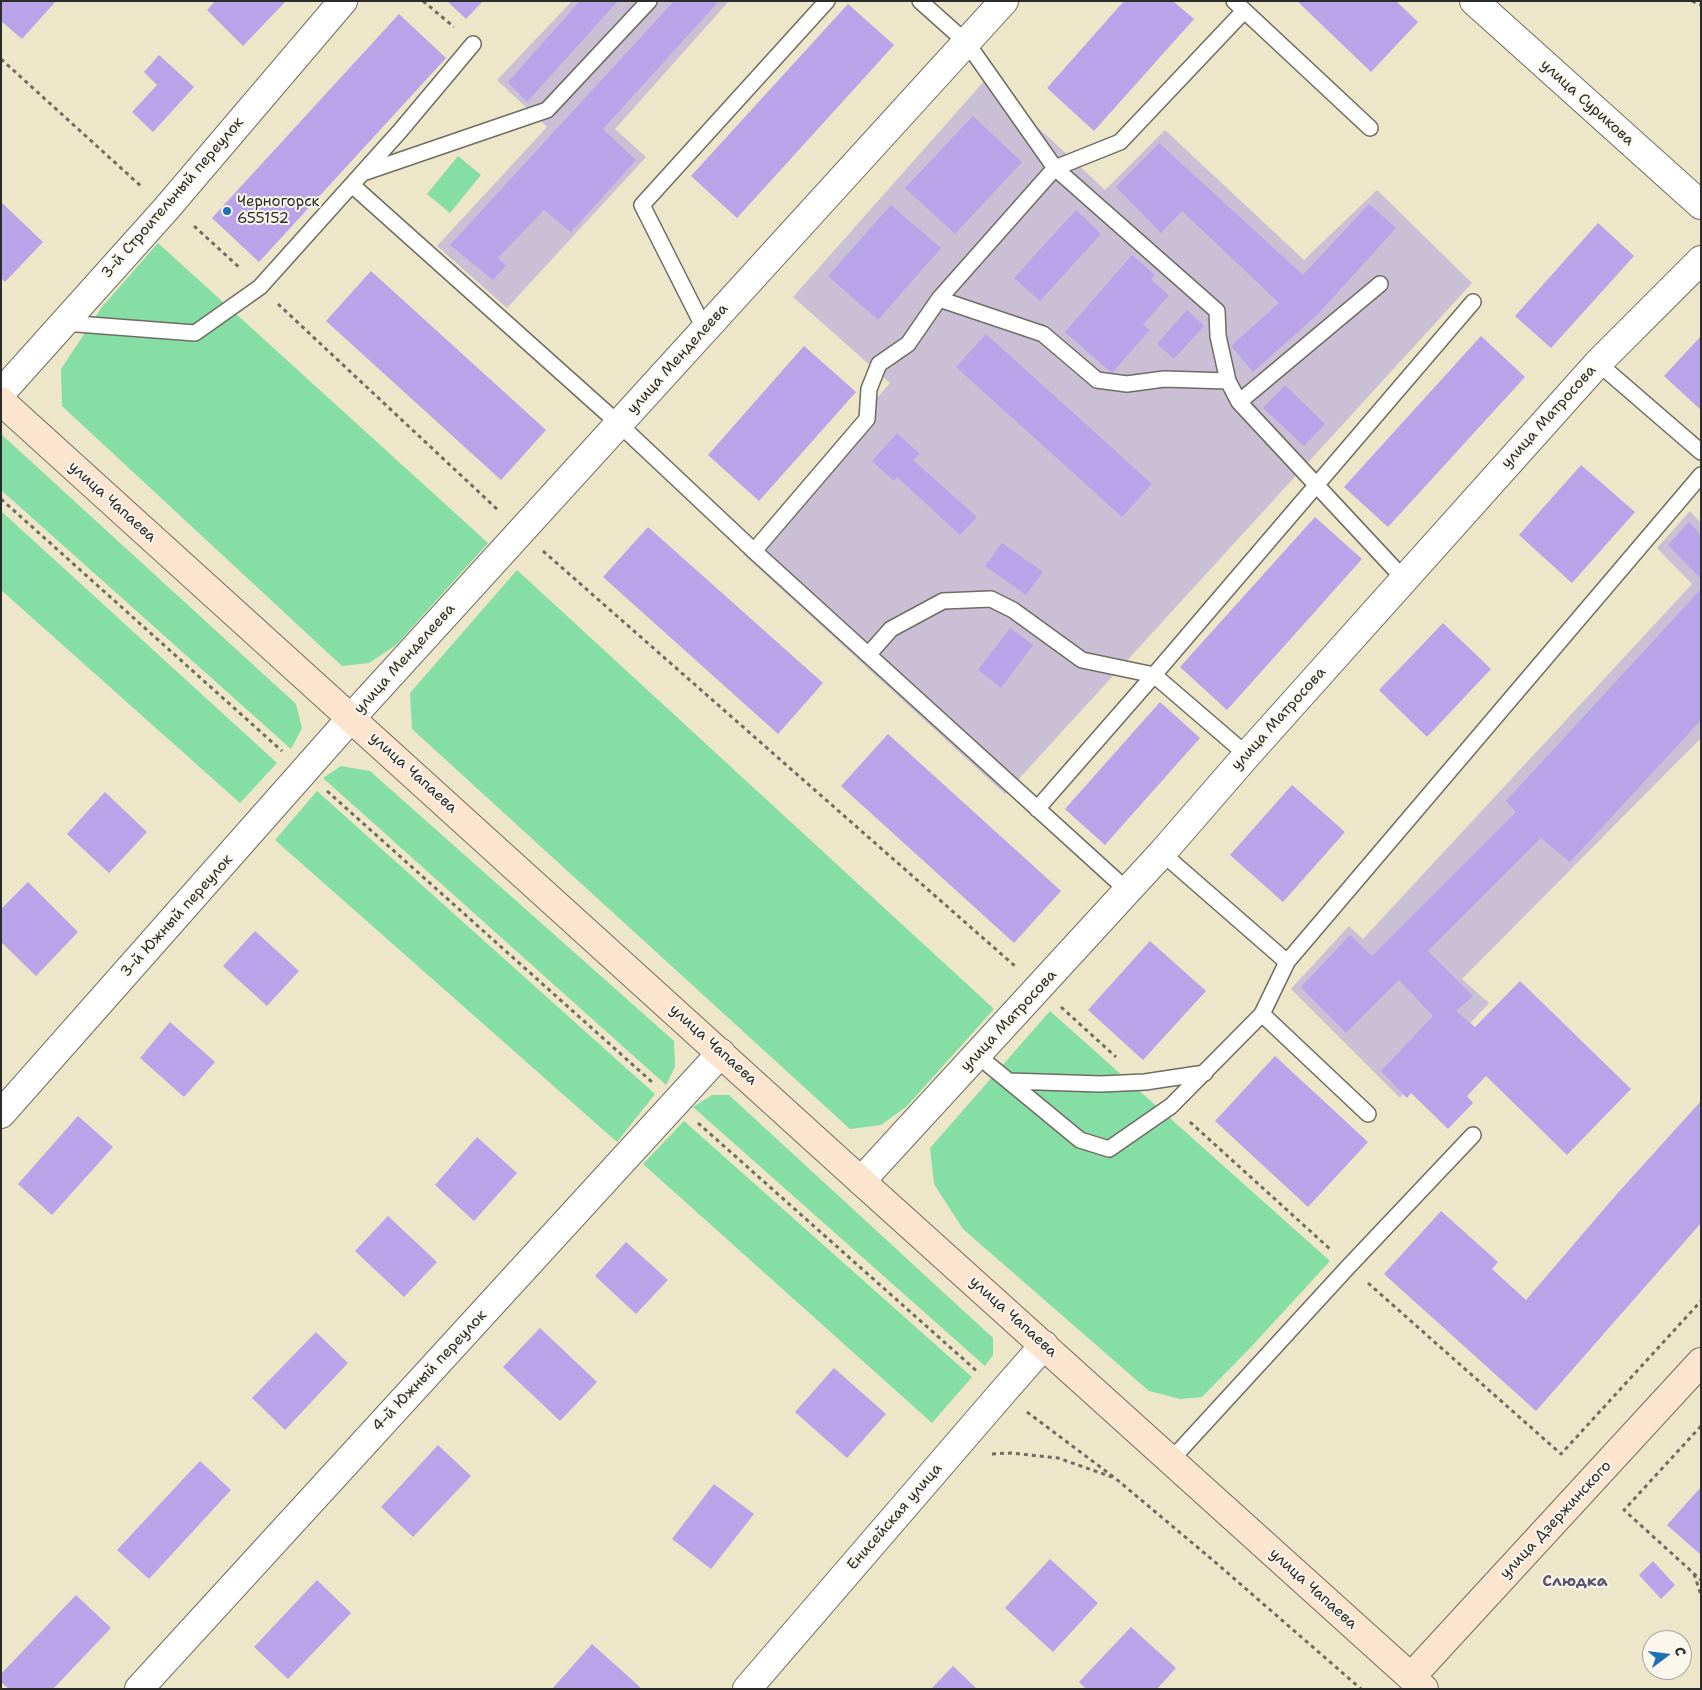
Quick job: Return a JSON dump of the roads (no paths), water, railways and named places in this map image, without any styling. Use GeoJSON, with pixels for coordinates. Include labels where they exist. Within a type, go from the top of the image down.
{"type":"FeatureCollection","features":[{"type":"Feature","properties":{"kind":"main road","name":"улица Чапаева"},"geometry":{"type":"LineString","coordinates":[[1,401],[1417,1683]]}},
{"type":"Feature","properties":{"kind":"main road","name":"улица Дзержинского"},"geometry":{"type":"LineString","coordinates":[[1417,1683],[1701,1362]]}},
{"type":"Feature","properties":{"kind":"street","name":"3-й Строительный переулок"},"geometry":{"type":"LineString","coordinates":[[1,393],[166,209],[343,1]]}},
{"type":"Feature","properties":{"kind":"street","name":"улица Менделеева"},"geometry":{"type":"LineString","coordinates":[[351,718],[1004,1]]}},
{"type":"Feature","properties":{"kind":"street","name":"улица Сурикова"},"geometry":{"type":"LineString","coordinates":[[1477,2],[1701,205]]}},
{"type":"Feature","properties":{"kind":"street","name":"улица Матросова"},"geometry":{"type":"LineString","coordinates":[[861,1181],[1162,854],[1247,755],[1598,363],[1701,260]]}},
{"type":"Feature","properties":{"kind":"street","name":"3-й Южный переулок"},"geometry":{"type":"LineString","coordinates":[[1,1114],[351,718]]}},
{"type":"Feature","properties":{"kind":"street","name":"4-й Южный переулок"},"geometry":{"type":"LineString","coordinates":[[139,1689],[670,1111],[721,1053]]}},
{"type":"Feature","properties":{"kind":"street","name":"Енисейская улица"},"geometry":{"type":"LineString","coordinates":[[747,1689],[1044,1345]]}},
{"type":"Feature","properties":{"kind":"lane"},"geometry":{"type":"LineString","coordinates":[[357,179],[547,110],[649,1]]}},
{"type":"Feature","properties":{"kind":"lane"},"geometry":{"type":"LineString","coordinates":[[705,330],[642,205],[827,1]]}},
{"type":"Feature","properties":{"kind":"lane"},"geometry":{"type":"LineString","coordinates":[[920,1],[967,43],[1055,168],[1217,311],[1218,336],[1228,381],[1239,402],[1404,579]]}},
{"type":"Feature","properties":{"kind":"lane"},"geometry":{"type":"LineString","coordinates":[[754,551],[867,419],[868,389],[879,364],[908,344],[939,300],[1055,168],[1120,142],[1239,6],[1370,128]]}},
{"type":"Feature","properties":{"kind":"lane"},"geometry":{"type":"LineString","coordinates":[[64,323],[194,333],[260,287],[400,131],[473,44]]}},
{"type":"Feature","properties":{"kind":"lane"},"geometry":{"type":"LineString","coordinates":[[357,179],[754,551],[1128,891]]}},
{"type":"Feature","properties":{"kind":"lane"},"geometry":{"type":"LineString","coordinates":[[1239,402],[1380,284]]}},
{"type":"Feature","properties":{"kind":"lane"},"geometry":{"type":"LineString","coordinates":[[939,300],[1042,334],[1097,380],[1128,384],[1164,379],[1228,381]]}},
{"type":"Feature","properties":{"kind":"lane"},"geometry":{"type":"LineString","coordinates":[[1037,809],[1474,302]]}},
{"type":"Feature","properties":{"kind":"lane"},"geometry":{"type":"LineString","coordinates":[[1598,363],[1701,452]]}},
{"type":"Feature","properties":{"kind":"lane"},"geometry":{"type":"LineString","coordinates":[[977,1055],[1080,1140],[1109,1149],[1171,1106],[1262,1014],[1287,962],[1701,475]]}},
{"type":"Feature","properties":{"kind":"lane"},"geometry":{"type":"LineString","coordinates":[[868,655],[891,629],[942,601],[991,599],[1013,610],[1082,660],[1154,675],[1247,755]]}},
{"type":"Feature","properties":{"kind":"lane"},"geometry":{"type":"LineString","coordinates":[[1162,854],[1287,962]]}},
{"type":"Feature","properties":{"kind":"lane"},"geometry":{"type":"LineString","coordinates":[[1262,1014],[1368,1114]]}},
{"type":"Feature","properties":{"kind":"lane"},"geometry":{"type":"LineString","coordinates":[[1009,1081],[1101,1084],[1144,1082],[1205,1073]]}},
{"type":"Feature","properties":{"kind":"lane"},"geometry":{"type":"LineString","coordinates":[[1171,1460],[1349,1266],[1473,1135]]}},
{"type":"Feature","properties":{"kind":"place","name":"Черногорск 655152"},"geometry":{"type":"Point","coordinates":[227,211]}},
{"type":"Feature","properties":{"kind":"district","name":"Слюдка"},"geometry":{"type":"Point","coordinates":[1575,1582]}}]}
